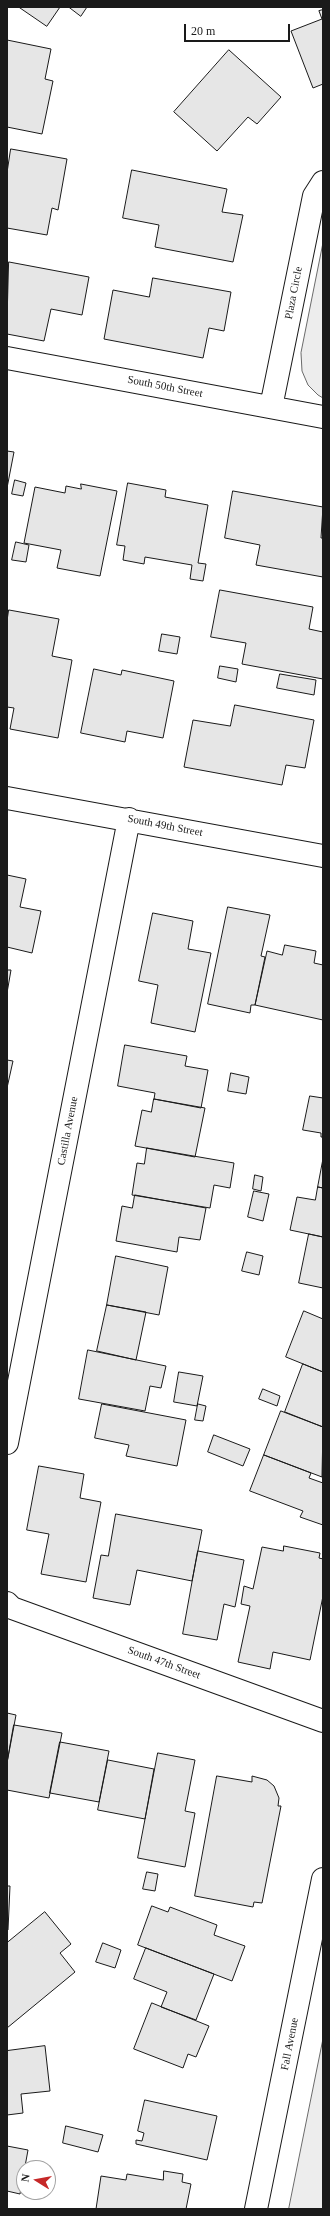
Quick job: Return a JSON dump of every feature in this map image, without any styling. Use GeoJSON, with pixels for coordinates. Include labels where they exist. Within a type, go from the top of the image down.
{"type":"FeatureCollection","features":[{"type":"Feature","properties":{"kind":"street","name":"Plaza Circle"},"geometry":{"type":"LineString","coordinates":[[271,407],[314,196],[323,182]]}},
{"type":"Feature","properties":{"kind":"street","name":"South 50th Street"},"geometry":{"type":"LineString","coordinates":[[7,358],[323,417]]}},
{"type":"Feature","properties":{"kind":"street","name":"South 49th Street"},"geometry":{"type":"LineString","coordinates":[[7,798],[129,819],[323,856]]}},
{"type":"Feature","properties":{"kind":"street","name":"Castilla Avenue"},"geometry":{"type":"LineString","coordinates":[[7,1443],[129,819]]}},
{"type":"Feature","properties":{"kind":"street","name":"South 47th Street"},"geometry":{"type":"LineString","coordinates":[[7,1603],[12,1608],[323,1721]]}},
{"type":"Feature","properties":{"kind":"street","name":"Fall Avenue"},"geometry":{"type":"LineString","coordinates":[[256,2209],[323,1879]]}},
{"type":"Feature","properties":{"kind":"shaded area"},"geometry":{"type":"Polygon","coordinates":[[[323,243],[323,398],[308,385],[302,371],[301,353],[323,243]]]}},
{"type":"Feature","properties":{"kind":"shaded area"},"geometry":{"type":"Polygon","coordinates":[[[323,2039],[323,2209],[289,2209],[323,2039]]]}},
{"type":"Feature","properties":{"kind":"building"},"geometry":{"type":"Polygon","coordinates":[[[19,7],[60,7],[47,26],[19,7]]]}},
{"type":"Feature","properties":{"kind":"building"},"geometry":{"type":"Polygon","coordinates":[[[69,7],[87,7],[81,16],[69,7]]]}},
{"type":"Feature","properties":{"kind":"building"},"geometry":{"type":"Polygon","coordinates":[[[323,10],[323,84],[313,88],[291,31],[322,19],[319,11],[323,10]]]}},
{"type":"Feature","properties":{"kind":"building"},"geometry":{"type":"Polygon","coordinates":[[[7,40],[51,49],[45,79],[53,81],[42,134],[7,127],[7,40]]]}},
{"type":"Feature","properties":{"kind":"building"},"geometry":{"type":"Polygon","coordinates":[[[229,50],[281,97],[257,124],[248,117],[217,151],[174,112],[229,50]]]}},
{"type":"Feature","properties":{"kind":"building"},"geometry":{"type":"Polygon","coordinates":[[[11,149],[67,159],[58,210],[52,208],[47,235],[7,228],[7,173],[11,149]]]}},
{"type":"Feature","properties":{"kind":"building"},"geometry":{"type":"Polygon","coordinates":[[[132,170],[227,189],[222,212],[243,215],[233,262],[155,247],[159,225],[123,218],[132,170]]]}},
{"type":"Feature","properties":{"kind":"building"},"geometry":{"type":"Polygon","coordinates":[[[9,262],[89,277],[82,315],[51,309],[44,341],[7,334],[9,262]]]}},
{"type":"Feature","properties":{"kind":"building"},"geometry":{"type":"Polygon","coordinates":[[[153,278],[231,292],[224,331],[209,328],[203,358],[104,339],[113,290],[149,297],[153,278]]]}},
{"type":"Feature","properties":{"kind":"building"},"geometry":{"type":"Polygon","coordinates":[[[7,451],[14,452],[7,488],[7,451]]]}},
{"type":"Feature","properties":{"kind":"building"},"geometry":{"type":"Polygon","coordinates":[[[15,480],[26,483],[23,496],[12,494],[15,480]]]}},
{"type":"Feature","properties":{"kind":"building"},"geometry":{"type":"Polygon","coordinates":[[[128,483],[166,490],[165,497],[208,505],[198,563],[206,564],[203,581],[190,579],[192,565],[145,557],[144,564],[123,560],[125,546],[117,545],[128,483]]]}},
{"type":"Feature","properties":{"kind":"building"},"geometry":{"type":"Polygon","coordinates":[[[81,484],[117,491],[100,576],[57,568],[61,550],[24,543],[35,487],[65,493],[66,486],[81,489],[81,484]]]}},
{"type":"Feature","properties":{"kind":"building"},"geometry":{"type":"Polygon","coordinates":[[[233,491],[323,507],[321,538],[323,538],[323,577],[256,565],[260,545],[225,538],[233,491]]]}},
{"type":"Feature","properties":{"kind":"building"},"geometry":{"type":"Polygon","coordinates":[[[16,542],[29,545],[26,562],[12,560],[16,542]]]}},
{"type":"Feature","properties":{"kind":"building"},"geometry":{"type":"Polygon","coordinates":[[[220,590],[313,607],[309,629],[323,632],[323,679],[242,664],[246,643],[211,637],[220,590]]]}},
{"type":"Feature","properties":{"kind":"building"},"geometry":{"type":"Polygon","coordinates":[[[9,610],[59,619],[52,656],[72,660],[58,738],[10,729],[14,708],[7,707],[7,621],[9,610]]]}},
{"type":"Feature","properties":{"kind":"building"},"geometry":{"type":"Polygon","coordinates":[[[162,634],[180,637],[177,654],[159,651],[162,634]]]}},
{"type":"Feature","properties":{"kind":"building"},"geometry":{"type":"Polygon","coordinates":[[[220,666],[238,669],[236,682],[218,678],[220,666]]]}},
{"type":"Feature","properties":{"kind":"building"},"geometry":{"type":"Polygon","coordinates":[[[94,669],[121,675],[122,670],[174,681],[163,738],[127,731],[125,742],[81,733],[94,669]]]}},
{"type":"Feature","properties":{"kind":"building"},"geometry":{"type":"Polygon","coordinates":[[[280,674],[316,680],[314,695],[277,688],[280,674]]]}},
{"type":"Feature","properties":{"kind":"building"},"geometry":{"type":"Polygon","coordinates":[[[235,705],[314,720],[305,768],[286,765],[282,785],[184,767],[193,720],[230,726],[235,705]]]}},
{"type":"Feature","properties":{"kind":"building"},"geometry":{"type":"Polygon","coordinates":[[[7,875],[26,879],[20,907],[41,911],[32,953],[7,947],[7,875]]]}},
{"type":"Feature","properties":{"kind":"building"},"geometry":{"type":"Polygon","coordinates":[[[228,907],[270,915],[261,956],[265,957],[255,1005],[251,1005],[250,1013],[208,1004],[228,907]]]}},
{"type":"Feature","properties":{"kind":"building"},"geometry":{"type":"Polygon","coordinates":[[[153,913],[193,921],[188,949],[211,953],[195,1032],[151,1023],[158,985],[139,981],[153,913]]]}},
{"type":"Feature","properties":{"kind":"building"},"geometry":{"type":"Polygon","coordinates":[[[285,945],[316,951],[314,963],[323,965],[323,1020],[255,1005],[267,951],[282,955],[285,945]]]}},
{"type":"Feature","properties":{"kind":"building"},"geometry":{"type":"Polygon","coordinates":[[[7,970],[11,970],[7,993],[7,970]]]}},
{"type":"Feature","properties":{"kind":"building"},"geometry":{"type":"Polygon","coordinates":[[[125,1045],[187,1056],[185,1066],[208,1070],[201,1108],[154,1099],[155,1093],[118,1086],[125,1045]]]}},
{"type":"Feature","properties":{"kind":"building"},"geometry":{"type":"Polygon","coordinates":[[[7,1060],[13,1061],[7,1088],[7,1060]]]}},
{"type":"Feature","properties":{"kind":"building"},"geometry":{"type":"Polygon","coordinates":[[[231,1073],[249,1077],[246,1094],[228,1091],[231,1073]]]}},
{"type":"Feature","properties":{"kind":"building"},"geometry":{"type":"Polygon","coordinates":[[[310,1096],[323,1098],[323,1137],[321,1137],[321,1133],[303,1130],[310,1096]]]}},
{"type":"Feature","properties":{"kind":"building"},"geometry":{"type":"Polygon","coordinates":[[[154,1099],[205,1108],[195,1157],[135,1146],[142,1110],[151,1112],[154,1099]]]}},
{"type":"Feature","properties":{"kind":"building"},"geometry":{"type":"Polygon","coordinates":[[[147,1148],[234,1163],[230,1188],[214,1185],[210,1208],[132,1195],[137,1163],[144,1164],[147,1148]]]}},
{"type":"Feature","properties":{"kind":"building"},"geometry":{"type":"Polygon","coordinates":[[[323,1159],[323,1188],[318,1187],[323,1159]]]}},
{"type":"Feature","properties":{"kind":"building"},"geometry":{"type":"Polygon","coordinates":[[[255,1175],[263,1177],[261,1191],[253,1189],[255,1175]]]}},
{"type":"Feature","properties":{"kind":"building"},"geometry":{"type":"Polygon","coordinates":[[[318,1187],[323,1188],[323,1237],[290,1230],[297,1197],[315,1200],[318,1187]]]}},
{"type":"Feature","properties":{"kind":"building"},"geometry":{"type":"Polygon","coordinates":[[[254,1191],[269,1194],[263,1221],[248,1217],[254,1191]]]}},
{"type":"Feature","properties":{"kind":"building"},"geometry":{"type":"Polygon","coordinates":[[[135,1195],[206,1208],[200,1240],[179,1237],[177,1252],[116,1241],[122,1206],[132,1208],[135,1195]]]}},
{"type":"Feature","properties":{"kind":"building"},"geometry":{"type":"Polygon","coordinates":[[[309,1234],[323,1237],[323,1288],[299,1283],[309,1234]]]}},
{"type":"Feature","properties":{"kind":"building"},"geometry":{"type":"Polygon","coordinates":[[[247,1252],[263,1256],[259,1275],[242,1271],[247,1252]]]}},
{"type":"Feature","properties":{"kind":"building"},"geometry":{"type":"Polygon","coordinates":[[[116,1256],[168,1267],[159,1315],[107,1305],[116,1256]]]}},
{"type":"Feature","properties":{"kind":"building"},"geometry":{"type":"Polygon","coordinates":[[[107,1305],[146,1312],[136,1360],[97,1351],[107,1305]]]}},
{"type":"Feature","properties":{"kind":"building"},"geometry":{"type":"Polygon","coordinates":[[[304,1311],[323,1319],[323,1372],[286,1357],[304,1311]]]}},
{"type":"Feature","properties":{"kind":"building"},"geometry":{"type":"Polygon","coordinates":[[[88,1350],[166,1366],[161,1388],[150,1386],[145,1411],[79,1399],[88,1350]]]}},
{"type":"Feature","properties":{"kind":"building"},"geometry":{"type":"Polygon","coordinates":[[[303,1364],[323,1372],[323,1427],[285,1412],[303,1364]]]}},
{"type":"Feature","properties":{"kind":"building"},"geometry":{"type":"Polygon","coordinates":[[[179,1372],[203,1376],[197,1406],[174,1402],[179,1372]]]}},
{"type":"Feature","properties":{"kind":"building"},"geometry":{"type":"Polygon","coordinates":[[[263,1389],[280,1396],[277,1406],[259,1399],[263,1389]]]}},
{"type":"Feature","properties":{"kind":"building"},"geometry":{"type":"Polygon","coordinates":[[[102,1404],[186,1420],[177,1466],[126,1456],[129,1445],[95,1438],[102,1404]]]}},
{"type":"Feature","properties":{"kind":"building"},"geometry":{"type":"Polygon","coordinates":[[[198,1404],[206,1406],[203,1421],[195,1420],[198,1404]]]}},
{"type":"Feature","properties":{"kind":"building"},"geometry":{"type":"Polygon","coordinates":[[[281,1411],[323,1427],[322,1477],[264,1455],[281,1411]]]}},
{"type":"Feature","properties":{"kind":"building"},"geometry":{"type":"Polygon","coordinates":[[[214,1435],[250,1449],[243,1466],[208,1452],[214,1435]]]}},
{"type":"Feature","properties":{"kind":"building"},"geometry":{"type":"Polygon","coordinates":[[[264,1455],[311,1473],[309,1478],[323,1483],[323,1525],[300,1517],[303,1511],[250,1491],[264,1455]]]}},
{"type":"Feature","properties":{"kind":"building"},"geometry":{"type":"Polygon","coordinates":[[[39,1466],[84,1474],[80,1498],[101,1502],[86,1582],[41,1574],[49,1534],[27,1530],[39,1466]]]}},
{"type":"Feature","properties":{"kind":"building"},"geometry":{"type":"Polygon","coordinates":[[[116,1514],[202,1530],[192,1581],[137,1570],[130,1605],[93,1598],[101,1555],[108,1556],[116,1514]]]}},
{"type":"Feature","properties":{"kind":"building"},"geometry":{"type":"Polygon","coordinates":[[[284,1546],[320,1553],[319,1558],[323,1559],[323,1596],[310,1660],[273,1652],[270,1669],[238,1662],[250,1606],[241,1604],[244,1586],[253,1589],[262,1547],[283,1551],[284,1546]]]}},
{"type":"Feature","properties":{"kind":"building"},"geometry":{"type":"Polygon","coordinates":[[[198,1551],[244,1560],[235,1607],[224,1604],[217,1640],[183,1634],[198,1551]]]}},
{"type":"Feature","properties":{"kind":"building"},"geometry":{"type":"Polygon","coordinates":[[[7,1713],[16,1715],[7,1763],[7,1713]]]}},
{"type":"Feature","properties":{"kind":"building"},"geometry":{"type":"Polygon","coordinates":[[[14,1725],[62,1733],[49,1798],[7,1790],[7,1763],[14,1725]]]}},
{"type":"Feature","properties":{"kind":"building"},"geometry":{"type":"Polygon","coordinates":[[[60,1742],[109,1751],[99,1802],[50,1793],[60,1742]]]}},
{"type":"Feature","properties":{"kind":"building"},"geometry":{"type":"Polygon","coordinates":[[[158,1753],[195,1760],[185,1811],[195,1813],[185,1867],[138,1858],[158,1753]]]}},
{"type":"Feature","properties":{"kind":"building"},"geometry":{"type":"Polygon","coordinates":[[[108,1760],[154,1769],[145,1819],[98,1810],[108,1760]]]}},
{"type":"Feature","properties":{"kind":"building"},"geometry":{"type":"Polygon","coordinates":[[[217,1776],[252,1782],[252,1776],[267,1780],[274,1786],[279,1798],[278,1806],[281,1806],[262,1903],[254,1902],[253,1907],[195,1896],[217,1776]]]}},
{"type":"Feature","properties":{"kind":"building"},"geometry":{"type":"Polygon","coordinates":[[[147,1872],[158,1874],[155,1891],[143,1889],[147,1872]]]}},
{"type":"Feature","properties":{"kind":"building"},"geometry":{"type":"Polygon","coordinates":[[[7,1886],[10,1886],[8,1930],[7,1929],[7,1886]]]}},
{"type":"Feature","properties":{"kind":"building"},"geometry":{"type":"Polygon","coordinates":[[[152,1906],[168,1912],[170,1907],[217,1925],[214,1935],[245,1946],[232,1981],[138,1945],[152,1906]]]}},
{"type":"Feature","properties":{"kind":"building"},"geometry":{"type":"Polygon","coordinates":[[[45,1912],[71,1944],[60,1953],[75,1972],[7,2028],[7,1943],[45,1912]]]}},
{"type":"Feature","properties":{"kind":"building"},"geometry":{"type":"Polygon","coordinates":[[[103,1943],[121,1950],[115,1968],[96,1962],[103,1943]]]}},
{"type":"Feature","properties":{"kind":"building"},"geometry":{"type":"Polygon","coordinates":[[[146,1948],[214,1974],[196,2020],[161,2007],[167,1992],[134,1979],[146,1948]]]}},
{"type":"Feature","properties":{"kind":"building"},"geometry":{"type":"Polygon","coordinates":[[[152,2003],[209,2026],[196,2057],[188,2054],[183,2068],[134,2049],[152,2003]]]}},
{"type":"Feature","properties":{"kind":"building"},"geometry":{"type":"Polygon","coordinates":[[[45,2046],[50,2091],[21,2094],[23,2113],[7,2115],[7,2051],[45,2046]]]}},
{"type":"Feature","properties":{"kind":"building"},"geometry":{"type":"Polygon","coordinates":[[[145,2100],[217,2116],[207,2160],[136,2144],[136,2140],[142,2141],[144,2133],[138,2131],[145,2100]]]}},
{"type":"Feature","properties":{"kind":"building"},"geometry":{"type":"Polygon","coordinates":[[[66,2126],[103,2135],[98,2152],[63,2143],[66,2126]]]}},
{"type":"Feature","properties":{"kind":"building"},"geometry":{"type":"Polygon","coordinates":[[[7,2146],[28,2150],[26,2160],[16,2160],[16,2193],[7,2191],[7,2146]]]}},
{"type":"Feature","properties":{"kind":"building"},"geometry":{"type":"Polygon","coordinates":[[[164,2171],[183,2174],[182,2182],[191,2184],[186,2209],[96,2209],[101,2176],[126,2180],[127,2174],[163,2180],[164,2171]]]}}]}
